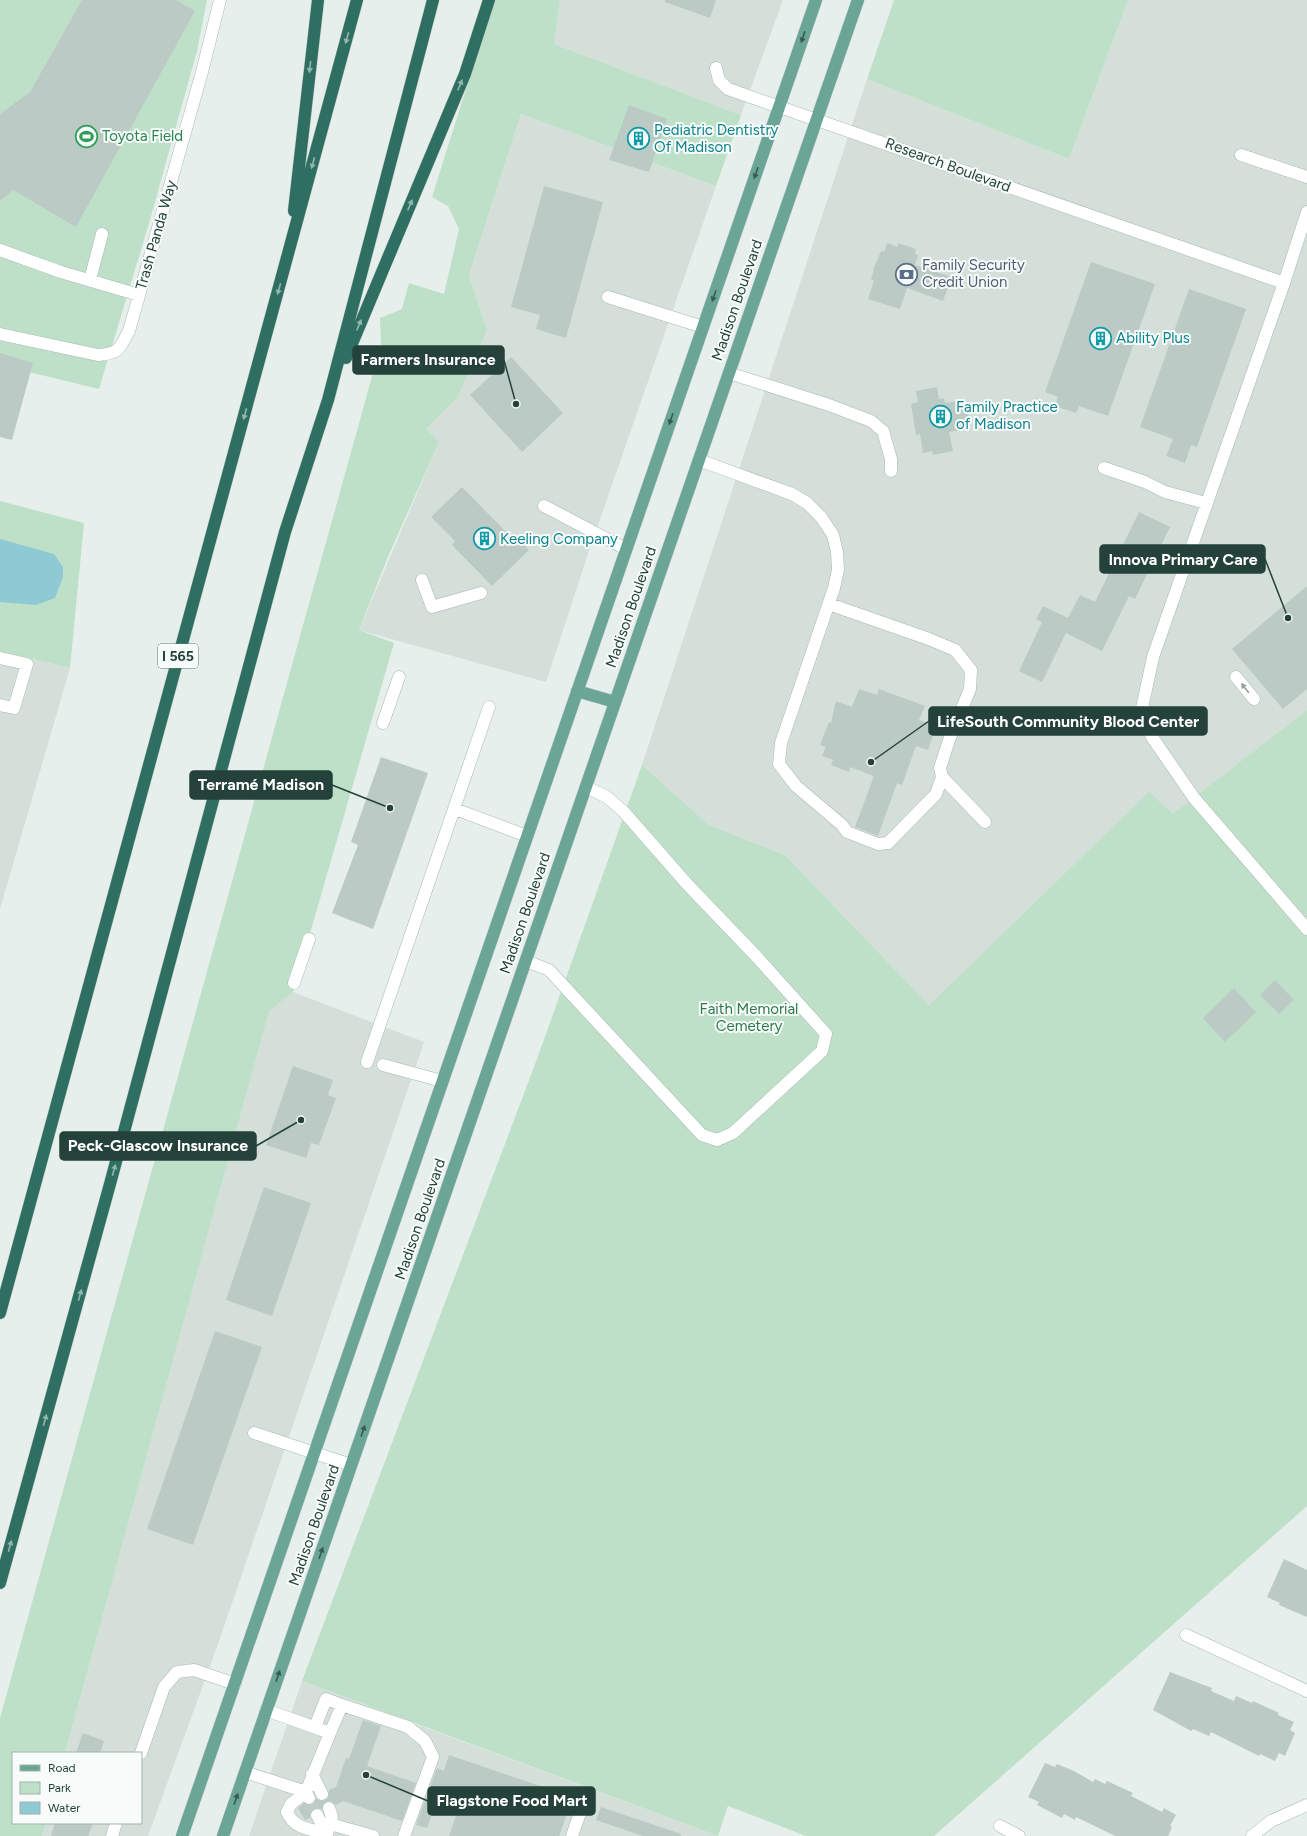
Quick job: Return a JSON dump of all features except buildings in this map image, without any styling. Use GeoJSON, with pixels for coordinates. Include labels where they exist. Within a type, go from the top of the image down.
{"type":"FeatureCollection","features":[{"type":"Feature","properties":{"kind":"highway"},"geometry":{"type":"LineString","coordinates":[[290,250],[318,0]]}},
{"type":"Feature","properties":{"kind":"highway","name":"I 565"},"geometry":{"type":"LineString","coordinates":[[0,1313],[357,0]]}},
{"type":"Feature","properties":{"kind":"highway"},"geometry":{"type":"LineString","coordinates":[[0,1583],[110,1184],[285,532],[328,400],[433,0]]}},
{"type":"Feature","properties":{"kind":"highway"},"geometry":{"type":"LineString","coordinates":[[328,400],[465,74],[489,0]]}},
{"type":"Feature","properties":{"kind":"main road","name":"Madison Boulevard"},"geometry":{"type":"LineString","coordinates":[[185,1835],[314,1452],[816,0]]}},
{"type":"Feature","properties":{"kind":"main road","name":"Madison Boulevard"},"geometry":{"type":"LineString","coordinates":[[223,1836],[858,0]]}},
{"type":"Feature","properties":{"kind":"main road"},"geometry":{"type":"LineString","coordinates":[[577,691],[615,702]]}},
{"type":"Feature","properties":{"kind":"street","name":"Trash Panda Way"},"geometry":{"type":"LineString","coordinates":[[0,334],[98,355],[112,354],[120,348],[129,330],[202,72],[220,0]]}},
{"type":"Feature","properties":{"kind":"street","name":"Research Boulevard"},"geometry":{"type":"LineString","coordinates":[[716,68],[719,80],[728,89],[1284,283]]}},
{"type":"Feature","properties":{"kind":"street"},"geometry":{"type":"LineString","coordinates":[[1241,155],[1307,177]]}},
{"type":"Feature","properties":{"kind":"street"},"geometry":{"type":"LineString","coordinates":[[1307,212],[1284,283],[1153,657],[1142,708],[1152,738],[1194,798],[1307,929]]}},
{"type":"Feature","properties":{"kind":"street"},"geometry":{"type":"LineString","coordinates":[[90,280],[102,234]]}},
{"type":"Feature","properties":{"kind":"street"},"geometry":{"type":"LineString","coordinates":[[0,250],[24,260],[139,295]]}},
{"type":"Feature","properties":{"kind":"street"},"geometry":{"type":"LineString","coordinates":[[608,297],[703,326]]}},
{"type":"Feature","properties":{"kind":"street"},"geometry":{"type":"LineString","coordinates":[[729,373],[829,405],[871,421],[883,431],[891,459],[890,471]]}},
{"type":"Feature","properties":{"kind":"street"},"geometry":{"type":"LineString","coordinates":[[699,460],[792,494],[807,503],[821,517],[833,535],[837,552],[838,570],[829,604],[781,743],[779,764],[796,786],[842,825],[847,832],[878,844],[888,843],[936,794],[942,778],[940,768],[949,740],[970,689],[971,670],[955,650],[829,604]]}},
{"type":"Feature","properties":{"kind":"street"},"geometry":{"type":"LineString","coordinates":[[1104,468],[1145,482],[1164,492],[1206,503]]}},
{"type":"Feature","properties":{"kind":"street"},"geometry":{"type":"LineString","coordinates":[[544,506],[626,549]]}},
{"type":"Feature","properties":{"kind":"street"},"geometry":{"type":"LineString","coordinates":[[422,580],[432,606],[481,594]]}},
{"type":"Feature","properties":{"kind":"street"},"geometry":{"type":"LineString","coordinates":[[0,658],[27,664],[14,708],[0,705]]}},
{"type":"Feature","properties":{"kind":"street"},"geometry":{"type":"LineString","coordinates":[[383,723],[399,677]]}},
{"type":"Feature","properties":{"kind":"street"},"geometry":{"type":"LineString","coordinates":[[1236,677],[1254,699]]}},
{"type":"Feature","properties":{"kind":"street"},"geometry":{"type":"LineString","coordinates":[[367,1062],[489,707]]}},
{"type":"Feature","properties":{"kind":"street"},"geometry":{"type":"LineString","coordinates":[[942,778],[985,822]]}},
{"type":"Feature","properties":{"kind":"street"},"geometry":{"type":"LineString","coordinates":[[526,961],[549,970],[702,1135],[717,1140],[733,1133],[822,1051],[826,1034],[756,956],[687,884],[624,812],[607,798],[586,787]]}},
{"type":"Feature","properties":{"kind":"street"},"geometry":{"type":"LineString","coordinates":[[455,809],[527,836]]}},
{"type":"Feature","properties":{"kind":"street"},"geometry":{"type":"LineString","coordinates":[[294,982],[309,939]]}},
{"type":"Feature","properties":{"kind":"street"},"geometry":{"type":"LineString","coordinates":[[383,1065],[442,1081]]}},
{"type":"Feature","properties":{"kind":"street"},"geometry":{"type":"LineString","coordinates":[[254,1433],[352,1465]]}},
{"type":"Feature","properties":{"kind":"street"},"geometry":{"type":"LineString","coordinates":[[1186,1635],[1307,1692]]}},
{"type":"Feature","properties":{"kind":"street"},"geometry":{"type":"LineString","coordinates":[[141,1752],[164,1687],[177,1672],[194,1670],[235,1684]]}},
{"type":"Feature","properties":{"kind":"street"},"geometry":{"type":"LineString","coordinates":[[315,1728],[326,1699],[408,1727],[425,1741],[433,1757],[404,1836]]}},
{"type":"Feature","properties":{"kind":"street"},"geometry":{"type":"LineString","coordinates":[[307,1796],[312,1774],[342,1705]]}},
{"type":"Feature","properties":{"kind":"street"},"geometry":{"type":"LineString","coordinates":[[266,1710],[330,1733]]}},
{"type":"Feature","properties":{"kind":"street"},"geometry":{"type":"LineString","coordinates":[[245,1772],[307,1796]]}},
{"type":"Feature","properties":{"kind":"street"},"geometry":{"type":"LineString","coordinates":[[312,1774],[322,1794]]}},
{"type":"Feature","properties":{"kind":"street"},"geometry":{"type":"LineString","coordinates":[[307,1796],[291,1804],[287,1812],[290,1820],[298,1826],[373,1836]]}},
{"type":"Feature","properties":{"kind":"street"},"geometry":{"type":"LineString","coordinates":[[1252,1836],[1271,1821],[1307,1805]]}},
{"type":"Feature","properties":{"kind":"street"},"geometry":{"type":"LineString","coordinates":[[328,1831],[332,1817],[330,1808]]}},
{"type":"Feature","properties":{"kind":"street"},"geometry":{"type":"LineString","coordinates":[[572,1836],[581,1810]]}},
{"type":"Feature","properties":{"kind":"street"},"geometry":{"type":"LineString","coordinates":[[317,1815],[328,1831]]}},
{"type":"Feature","properties":{"kind":"street"},"geometry":{"type":"LineString","coordinates":[[112,1836],[116,1824]]}},
{"type":"Feature","properties":{"kind":"street"},"geometry":{"type":"LineString","coordinates":[[1000,1826],[1019,1836]]}},
{"type":"Feature","properties":{"kind":"shaded area"},"geometry":{"type":"Polygon","coordinates":[[[560,0],[783,0],[741,115],[554,44],[560,0]]]}},
{"type":"Feature","properties":{"kind":"shaded area"},"geometry":{"type":"Polygon","coordinates":[[[1128,0],[1307,0],[1307,710],[1173,815],[1149,793],[929,1005],[785,855],[709,825],[642,765],[867,79],[1069,159],[1128,0]]]}},
{"type":"Feature","properties":{"kind":"shaded area"},"geometry":{"type":"Polygon","coordinates":[[[521,114],[716,186],[589,551],[546,682],[359,630],[439,442],[427,429],[458,397],[487,330],[469,275],[521,114]]]}},
{"type":"Feature","properties":{"kind":"shaded area"},"geometry":{"type":"Polygon","coordinates":[[[0,651],[70,668],[0,909],[0,651]]]}},
{"type":"Feature","properties":{"kind":"shaded area"},"geometry":{"type":"Polygon","coordinates":[[[293,992],[424,1042],[217,1647],[148,1836],[42,1836],[46,1824],[142,1824],[142,1752],[65,1752],[269,1010],[293,992]]]}},
{"type":"Feature","properties":{"kind":"shaded area"},"geometry":{"type":"Polygon","coordinates":[[[302,1681],[445,1735],[718,1836],[249,1836],[302,1681]]]}},
{"type":"Feature","properties":{"kind":"green space","name":"Toyota Field"},"geometry":{"type":"Polygon","coordinates":[[[0,0],[207,0],[197,51],[150,220],[99,389],[0,365],[0,0]]]}},
{"type":"Feature","properties":{"kind":"green space"},"geometry":{"type":"Polygon","coordinates":[[[494,0],[560,0],[554,44],[741,115],[716,186],[521,114],[469,275],[487,330],[458,397],[427,429],[439,442],[387,559],[359,630],[394,643],[293,992],[269,1011],[65,1752],[12,1752],[12,1824],[46,1824],[42,1836],[0,1836],[0,1718],[381,344],[380,318],[402,309],[409,283],[444,294],[459,229],[448,206],[432,197],[494,0]]]}},
{"type":"Feature","properties":{"kind":"green space"},"geometry":{"type":"Polygon","coordinates":[[[894,0],[1128,0],[1069,159],[867,79],[894,0]]]}},
{"type":"Feature","properties":{"kind":"green space"},"geometry":{"type":"Polygon","coordinates":[[[0,501],[84,523],[70,668],[0,651],[0,501]]]}},
{"type":"Feature","properties":{"kind":"green space","name":"Faith Memorial Cemetery"},"geometry":{"type":"Polygon","coordinates":[[[1307,710],[1307,1506],[934,1836],[806,1836],[728,1806],[718,1836],[302,1681],[537,1059],[642,765],[709,825],[785,855],[929,1005],[1149,792],[1173,814],[1307,710]]]}},
{"type":"Feature","properties":{"kind":"water"},"geometry":{"type":"Polygon","coordinates":[[[0,539],[54,554],[63,567],[63,577],[55,598],[36,605],[0,602],[0,539]]]}},
{"type":"Feature","properties":{"kind":"tunnel"},"geometry":{"type":"LineString","coordinates":[[309,1800],[317,1815]]}},
{"type":"Feature","properties":{"kind":"place","name":"Toyota Field"},"geometry":{"type":"Point","coordinates":[87,136]}},
{"type":"Feature","properties":{"kind":"place","name":"Pediatric Dentistry Of Madison"},"geometry":{"type":"Point","coordinates":[639,139]}},
{"type":"Feature","properties":{"kind":"place","name":"Family Security Credit Union"},"geometry":{"type":"Point","coordinates":[907,274]}},
{"type":"Feature","properties":{"kind":"place","name":"Ability Plus"},"geometry":{"type":"Point","coordinates":[1100,338]}},
{"type":"Feature","properties":{"kind":"place","name":"Farmers Insurance"},"geometry":{"type":"Point","coordinates":[516,404]}},
{"type":"Feature","properties":{"kind":"place","name":"Family Practice of Madison"},"geometry":{"type":"Point","coordinates":[941,416]}},
{"type":"Feature","properties":{"kind":"place","name":"Keeling Company"},"geometry":{"type":"Point","coordinates":[485,539]}},
{"type":"Feature","properties":{"kind":"place","name":"Innova Primary Care"},"geometry":{"type":"Point","coordinates":[1288,618]}},
{"type":"Feature","properties":{"kind":"place","name":"LifeSouth Community Blood Center"},"geometry":{"type":"Point","coordinates":[871,762]}},
{"type":"Feature","properties":{"kind":"place","name":"Terramé Madison"},"geometry":{"type":"Point","coordinates":[390,808]}},
{"type":"Feature","properties":{"kind":"place","name":"Peck-Glascow Insurance"},"geometry":{"type":"Point","coordinates":[301,1120]}},
{"type":"Feature","properties":{"kind":"place","name":"Flagstone Food Mart"},"geometry":{"type":"Point","coordinates":[366,1775]}}]}
